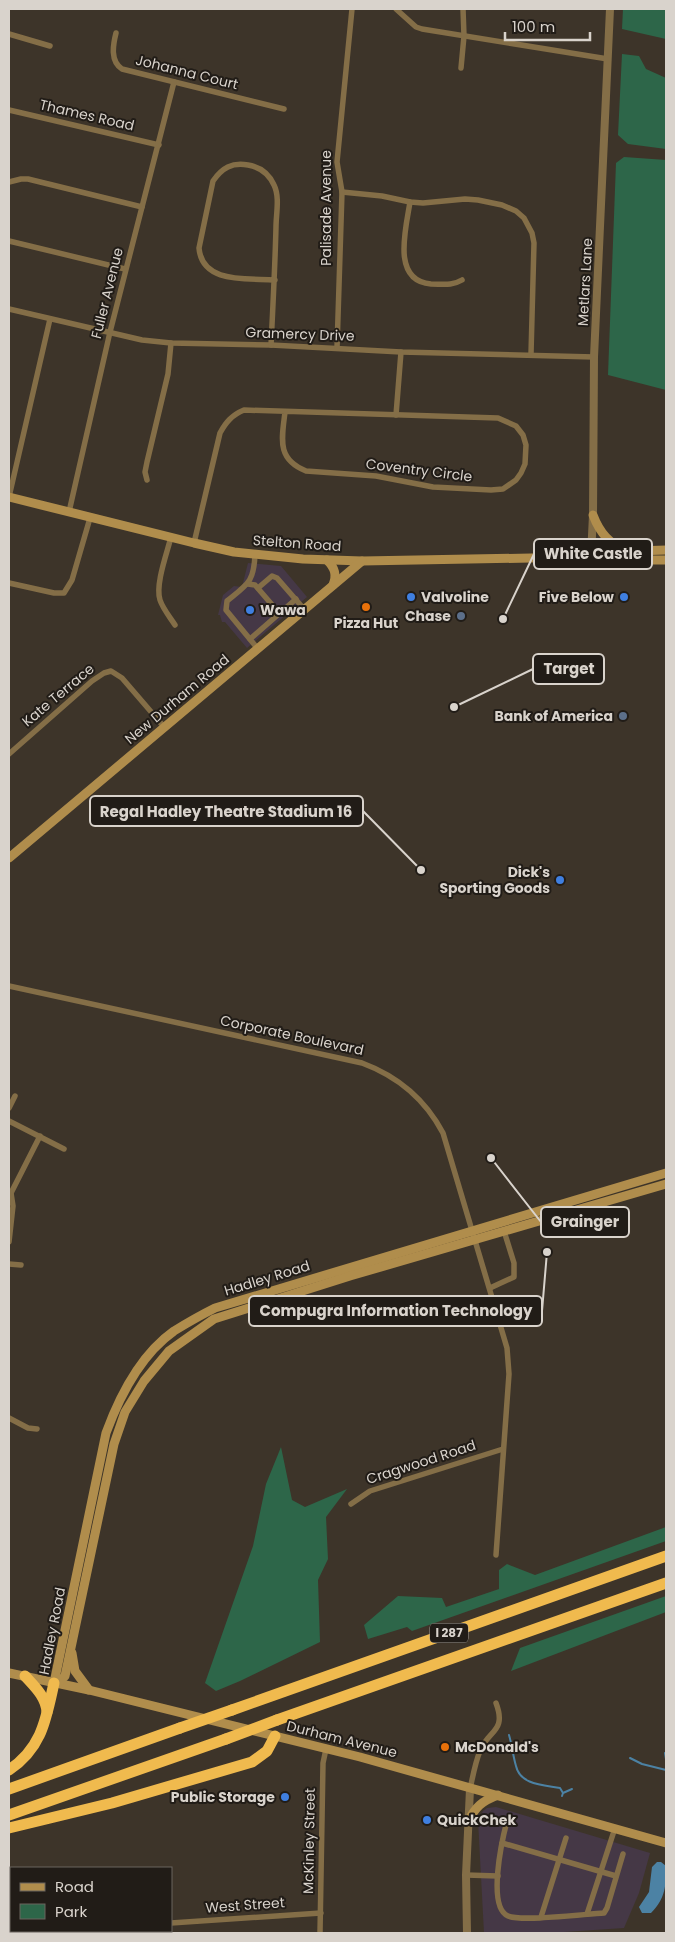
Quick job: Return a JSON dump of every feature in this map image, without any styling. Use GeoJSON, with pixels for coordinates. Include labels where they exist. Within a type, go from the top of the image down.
{"type":"FeatureCollection","features":[{"type":"Feature","properties":{"kind":"highway","name":"I 287"},"geometry":{"type":"LineString","coordinates":[[9,1788],[666,1556]]}},
{"type":"Feature","properties":{"kind":"highway","name":"I 287"},"geometry":{"type":"LineString","coordinates":[[9,1815],[666,1583]]}},
{"type":"Feature","properties":{"kind":"highway"},"geometry":{"type":"LineString","coordinates":[[25,1676],[44,1700],[48,1714]]}},
{"type":"Feature","properties":{"kind":"highway"},"geometry":{"type":"LineString","coordinates":[[9,1770],[24,1758],[37,1741],[48,1714],[54,1683]]}},
{"type":"Feature","properties":{"kind":"highway"},"geometry":{"type":"LineString","coordinates":[[9,1828],[112,1803],[252,1762],[267,1751],[275,1736]]}},
{"type":"Feature","properties":{"kind":"main road","name":"Stelton Road"},"geometry":{"type":"LineString","coordinates":[[9,497],[194,543],[255,554],[327,560],[362,561],[591,556],[604,552],[666,550]]}},
{"type":"Feature","properties":{"kind":"main road"},"geometry":{"type":"LineString","coordinates":[[593,515],[597,526],[606,538],[618,547],[633,551]]}},
{"type":"Feature","properties":{"kind":"main road","name":"Stelton Road"},"geometry":{"type":"LineString","coordinates":[[591,556],[604,560],[666,560]]}},
{"type":"Feature","properties":{"kind":"main road"},"geometry":{"type":"LineString","coordinates":[[327,560],[334,569],[335,579],[332,585]]}},
{"type":"Feature","properties":{"kind":"main road","name":"New Durham Road"},"geometry":{"type":"LineString","coordinates":[[9,858],[362,561]]}},
{"type":"Feature","properties":{"kind":"main road","name":"Hadley Road"},"geometry":{"type":"LineString","coordinates":[[666,1173],[474,1235],[214,1320],[180,1342],[164,1356],[144,1381],[125,1412],[117,1436],[72,1649],[68,1658],[66,1676],[60,1682],[54,1683],[106,1433],[122,1394],[132,1378],[151,1354],[173,1332],[214,1308],[474,1235],[504,1230],[666,1184]]}},
{"type":"Feature","properties":{"kind":"main road"},"geometry":{"type":"LineString","coordinates":[[72,1649],[76,1671],[90,1690]]}},
{"type":"Feature","properties":{"kind":"main road","name":"Durham Avenue"},"geometry":{"type":"LineString","coordinates":[[9,1673],[90,1690],[326,1748],[666,1843]]}},
{"type":"Feature","properties":{"kind":"main road"},"geometry":{"type":"LineString","coordinates":[[468,1822],[473,1810],[481,1802],[498,1795]]}},
{"type":"Feature","properties":{"kind":"street","name":"Palisade Avenue"},"geometry":{"type":"LineString","coordinates":[[337,348],[342,192],[337,162],[352,9]]}},
{"type":"Feature","properties":{"kind":"street"},"geometry":{"type":"LineString","coordinates":[[396,9],[416,27],[422,29],[608,60]]}},
{"type":"Feature","properties":{"kind":"street"},"geometry":{"type":"LineString","coordinates":[[461,68],[464,36],[463,9]]}},
{"type":"Feature","properties":{"kind":"street","name":"Metlars Lane"},"geometry":{"type":"LineString","coordinates":[[591,556],[594,357],[610,9]]}},
{"type":"Feature","properties":{"kind":"street","name":"Johanna Court"},"geometry":{"type":"LineString","coordinates":[[116,33],[113,47],[117,66],[126,70],[284,109]]}},
{"type":"Feature","properties":{"kind":"street"},"geometry":{"type":"LineString","coordinates":[[9,34],[50,46]]}},
{"type":"Feature","properties":{"kind":"street","name":"Fuller Avenue"},"geometry":{"type":"LineString","coordinates":[[69,512],[110,332],[174,82]]}},
{"type":"Feature","properties":{"kind":"street","name":"Thames Road"},"geometry":{"type":"LineString","coordinates":[[9,110],[159,145]]}},
{"type":"Feature","properties":{"kind":"street"},"geometry":{"type":"LineString","coordinates":[[271,345],[274,280],[276,192],[274,184],[268,175],[252,166],[243,164],[228,166],[213,181],[199,248],[200,256],[205,265],[219,275],[274,280]]}},
{"type":"Feature","properties":{"kind":"street"},"geometry":{"type":"LineString","coordinates":[[9,182],[28,179],[142,206]]}},
{"type":"Feature","properties":{"kind":"street"},"geometry":{"type":"LineString","coordinates":[[342,192],[382,196],[410,202],[478,200],[502,205],[524,218],[532,233],[534,243],[532,354]]}},
{"type":"Feature","properties":{"kind":"street"},"geometry":{"type":"LineString","coordinates":[[410,202],[403,252],[405,264],[411,274],[423,283],[450,285],[462,280]]}},
{"type":"Feature","properties":{"kind":"street"},"geometry":{"type":"LineString","coordinates":[[9,241],[126,269]]}},
{"type":"Feature","properties":{"kind":"street","name":"Gramercy Drive"},"geometry":{"type":"LineString","coordinates":[[9,309],[142,340],[171,343],[594,357]]}},
{"type":"Feature","properties":{"kind":"street"},"geometry":{"type":"LineString","coordinates":[[9,497],[50,319]]}},
{"type":"Feature","properties":{"kind":"street"},"geometry":{"type":"LineString","coordinates":[[147,480],[147,462],[168,374],[171,343]]}},
{"type":"Feature","properties":{"kind":"street"},"geometry":{"type":"LineString","coordinates":[[396,415],[401,352]]}},
{"type":"Feature","properties":{"kind":"street","name":"Coventry Circle"},"geometry":{"type":"LineString","coordinates":[[194,543],[220,433],[232,416],[244,410],[498,418],[516,426],[523,435],[526,445],[525,464],[522,473],[510,486],[492,490],[433,487],[376,476],[306,471],[298,468],[284,454],[282,445],[285,412]]}},
{"type":"Feature","properties":{"kind":"street"},"geometry":{"type":"LineString","coordinates":[[9,583],[54,594],[64,593],[72,580],[90,518]]}},
{"type":"Feature","properties":{"kind":"street"},"geometry":{"type":"LineString","coordinates":[[171,537],[159,590],[161,602],[175,625]]}},
{"type":"Feature","properties":{"kind":"street"},"geometry":{"type":"LineString","coordinates":[[255,554],[254,571],[248,584],[227,601],[226,610],[258,649]]}},
{"type":"Feature","properties":{"kind":"street"},"geometry":{"type":"LineString","coordinates":[[258,588],[272,576],[277,578],[304,610]]}},
{"type":"Feature","properties":{"kind":"street"},"geometry":{"type":"LineString","coordinates":[[248,584],[255,585],[280,614]]}},
{"type":"Feature","properties":{"kind":"street"},"geometry":{"type":"LineString","coordinates":[[250,639],[296,600]]}},
{"type":"Feature","properties":{"kind":"street","name":"Kate Terrace"},"geometry":{"type":"LineString","coordinates":[[9,754],[104,672],[111,671],[122,678],[164,728]]}},
{"type":"Feature","properties":{"kind":"street","name":"Corporate Boulevard"},"geometry":{"type":"LineString","coordinates":[[9,986],[362,1062],[382,1070],[404,1085],[424,1104],[436,1120],[443,1133],[474,1235]]}},
{"type":"Feature","properties":{"kind":"street"},"geometry":{"type":"LineString","coordinates":[[9,1108],[14,1096]]}},
{"type":"Feature","properties":{"kind":"street"},"geometry":{"type":"LineString","coordinates":[[9,1121],[64,1148]]}},
{"type":"Feature","properties":{"kind":"street"},"geometry":{"type":"LineString","coordinates":[[9,1242],[13,1206],[10,1193],[40,1136]]}},
{"type":"Feature","properties":{"kind":"street"},"geometry":{"type":"LineString","coordinates":[[490,1288],[514,1277],[514,1263],[504,1230]]}},
{"type":"Feature","properties":{"kind":"street"},"geometry":{"type":"LineString","coordinates":[[474,1235],[503,1329],[508,1356],[509,1374],[496,1554]]}},
{"type":"Feature","properties":{"kind":"street"},"geometry":{"type":"LineString","coordinates":[[9,1264],[22,1265]]}},
{"type":"Feature","properties":{"kind":"street"},"geometry":{"type":"LineString","coordinates":[[9,1418],[28,1428],[37,1429]]}},
{"type":"Feature","properties":{"kind":"street","name":"Cragwood Road"},"geometry":{"type":"LineString","coordinates":[[351,1504],[370,1491],[503,1449]]}},
{"type":"Feature","properties":{"kind":"street"},"geometry":{"type":"LineString","coordinates":[[467,1933],[466,1875],[470,1789],[480,1751],[484,1743],[495,1732],[498,1725],[500,1713],[496,1704]]}},
{"type":"Feature","properties":{"kind":"street","name":"McKinley Street"},"geometry":{"type":"LineString","coordinates":[[320,1933],[323,1770],[326,1748]]}},
{"type":"Feature","properties":{"kind":"street"},"geometry":{"type":"LineString","coordinates":[[507,1821],[498,1876],[498,1903],[507,1916],[521,1918],[604,1913],[623,1854]]}},
{"type":"Feature","properties":{"kind":"street"},"geometry":{"type":"LineString","coordinates":[[587,1914],[615,1828]]}},
{"type":"Feature","properties":{"kind":"street"},"geometry":{"type":"LineString","coordinates":[[541,1917],[566,1838]]}},
{"type":"Feature","properties":{"kind":"street"},"geometry":{"type":"LineString","coordinates":[[502,1843],[616,1876]]}},
{"type":"Feature","properties":{"kind":"street"},"geometry":{"type":"LineString","coordinates":[[466,1875],[498,1876]]}},
{"type":"Feature","properties":{"kind":"street","name":"West Street"},"geometry":{"type":"LineString","coordinates":[[172,1923],[321,1913]]}},
{"type":"Feature","properties":{"kind":"shaded area"},"geometry":{"type":"Polygon","coordinates":[[[248,563],[281,566],[307,597],[247,648],[225,622],[222,622],[220,615],[218,615],[223,595],[234,586],[242,587],[248,563]]]}},
{"type":"Feature","properties":{"kind":"shaded area"},"geometry":{"type":"Polygon","coordinates":[[[496,1807],[650,1853],[639,1893],[624,1928],[549,1933],[484,1933],[478,1820],[487,1808],[496,1807]]]}},
{"type":"Feature","properties":{"kind":"green space"},"geometry":{"type":"Polygon","coordinates":[[[623,9],[666,9],[666,39],[622,29],[623,9]]]}},
{"type":"Feature","properties":{"kind":"green space"},"geometry":{"type":"Polygon","coordinates":[[[622,54],[639,56],[646,69],[666,78],[666,149],[628,144],[618,135],[622,54]]]}},
{"type":"Feature","properties":{"kind":"green space"},"geometry":{"type":"Polygon","coordinates":[[[624,157],[666,160],[666,390],[608,375],[616,163],[624,157]]]}},
{"type":"Feature","properties":{"kind":"green space"},"geometry":{"type":"Polygon","coordinates":[[[281,1447],[292,1500],[305,1507],[347,1489],[326,1517],[328,1559],[318,1580],[320,1642],[216,1691],[205,1683],[253,1546],[266,1484],[281,1447]]]}},
{"type":"Feature","properties":{"kind":"green space"},"geometry":{"type":"Polygon","coordinates":[[[666,1527],[666,1541],[412,1631],[407,1627],[368,1639],[364,1625],[398,1596],[442,1598],[446,1607],[499,1589],[499,1570],[507,1564],[535,1575],[666,1527]]]}},
{"type":"Feature","properties":{"kind":"green space"},"geometry":{"type":"Polygon","coordinates":[[[666,1596],[666,1612],[511,1671],[520,1648],[666,1596]]]}},
{"type":"Feature","properties":{"kind":"water"},"geometry":{"type":"Polygon","coordinates":[[[657,1862],[661,1862],[666,1866],[664,1891],[660,1902],[651,1913],[642,1913],[639,1907],[649,1892],[652,1867],[657,1862]]]}},
{"type":"Feature","properties":{"kind":"waterway"},"geometry":{"type":"LineString","coordinates":[[509,1735],[516,1766],[522,1777],[527,1781],[540,1785],[560,1788],[563,1793]]}},
{"type":"Feature","properties":{"kind":"waterway"},"geometry":{"type":"LineString","coordinates":[[665,1753],[666,1759]]}},
{"type":"Feature","properties":{"kind":"waterway"},"geometry":{"type":"LineString","coordinates":[[630,1758],[642,1764],[666,1770]]}},
{"type":"Feature","properties":{"kind":"waterway"},"geometry":{"type":"LineString","coordinates":[[562,1796],[563,1793],[572,1789]]}},
{"type":"Feature","properties":{"kind":"place","name":"Valvoline"},"geometry":{"type":"Point","coordinates":[411,597]}},
{"type":"Feature","properties":{"kind":"place","name":"Five Below"},"geometry":{"type":"Point","coordinates":[624,597]}},
{"type":"Feature","properties":{"kind":"place","name":"Pizza Hut"},"geometry":{"type":"Point","coordinates":[366,607]}},
{"type":"Feature","properties":{"kind":"place","name":"Wawa"},"geometry":{"type":"Point","coordinates":[250,610]}},
{"type":"Feature","properties":{"kind":"place","name":"Chase"},"geometry":{"type":"Point","coordinates":[461,616]}},
{"type":"Feature","properties":{"kind":"place","name":"White Castle"},"geometry":{"type":"Point","coordinates":[503,619]}},
{"type":"Feature","properties":{"kind":"place","name":"Target"},"geometry":{"type":"Point","coordinates":[454,707]}},
{"type":"Feature","properties":{"kind":"place","name":"Bank of America"},"geometry":{"type":"Point","coordinates":[623,716]}},
{"type":"Feature","properties":{"kind":"place","name":"Regal Hadley Theatre Stadium 16"},"geometry":{"type":"Point","coordinates":[421,870]}},
{"type":"Feature","properties":{"kind":"place","name":"Dick's Sporting Goods"},"geometry":{"type":"Point","coordinates":[560,880]}},
{"type":"Feature","properties":{"kind":"place","name":"Grainger"},"geometry":{"type":"Point","coordinates":[491,1158]}},
{"type":"Feature","properties":{"kind":"place","name":"Compugra Information Technology"},"geometry":{"type":"Point","coordinates":[547,1252]}},
{"type":"Feature","properties":{"kind":"place","name":"McDonald's"},"geometry":{"type":"Point","coordinates":[445,1747]}},
{"type":"Feature","properties":{"kind":"place","name":"Public Storage"},"geometry":{"type":"Point","coordinates":[285,1797]}},
{"type":"Feature","properties":{"kind":"place","name":"QuickChek"},"geometry":{"type":"Point","coordinates":[427,1820]}}]}
